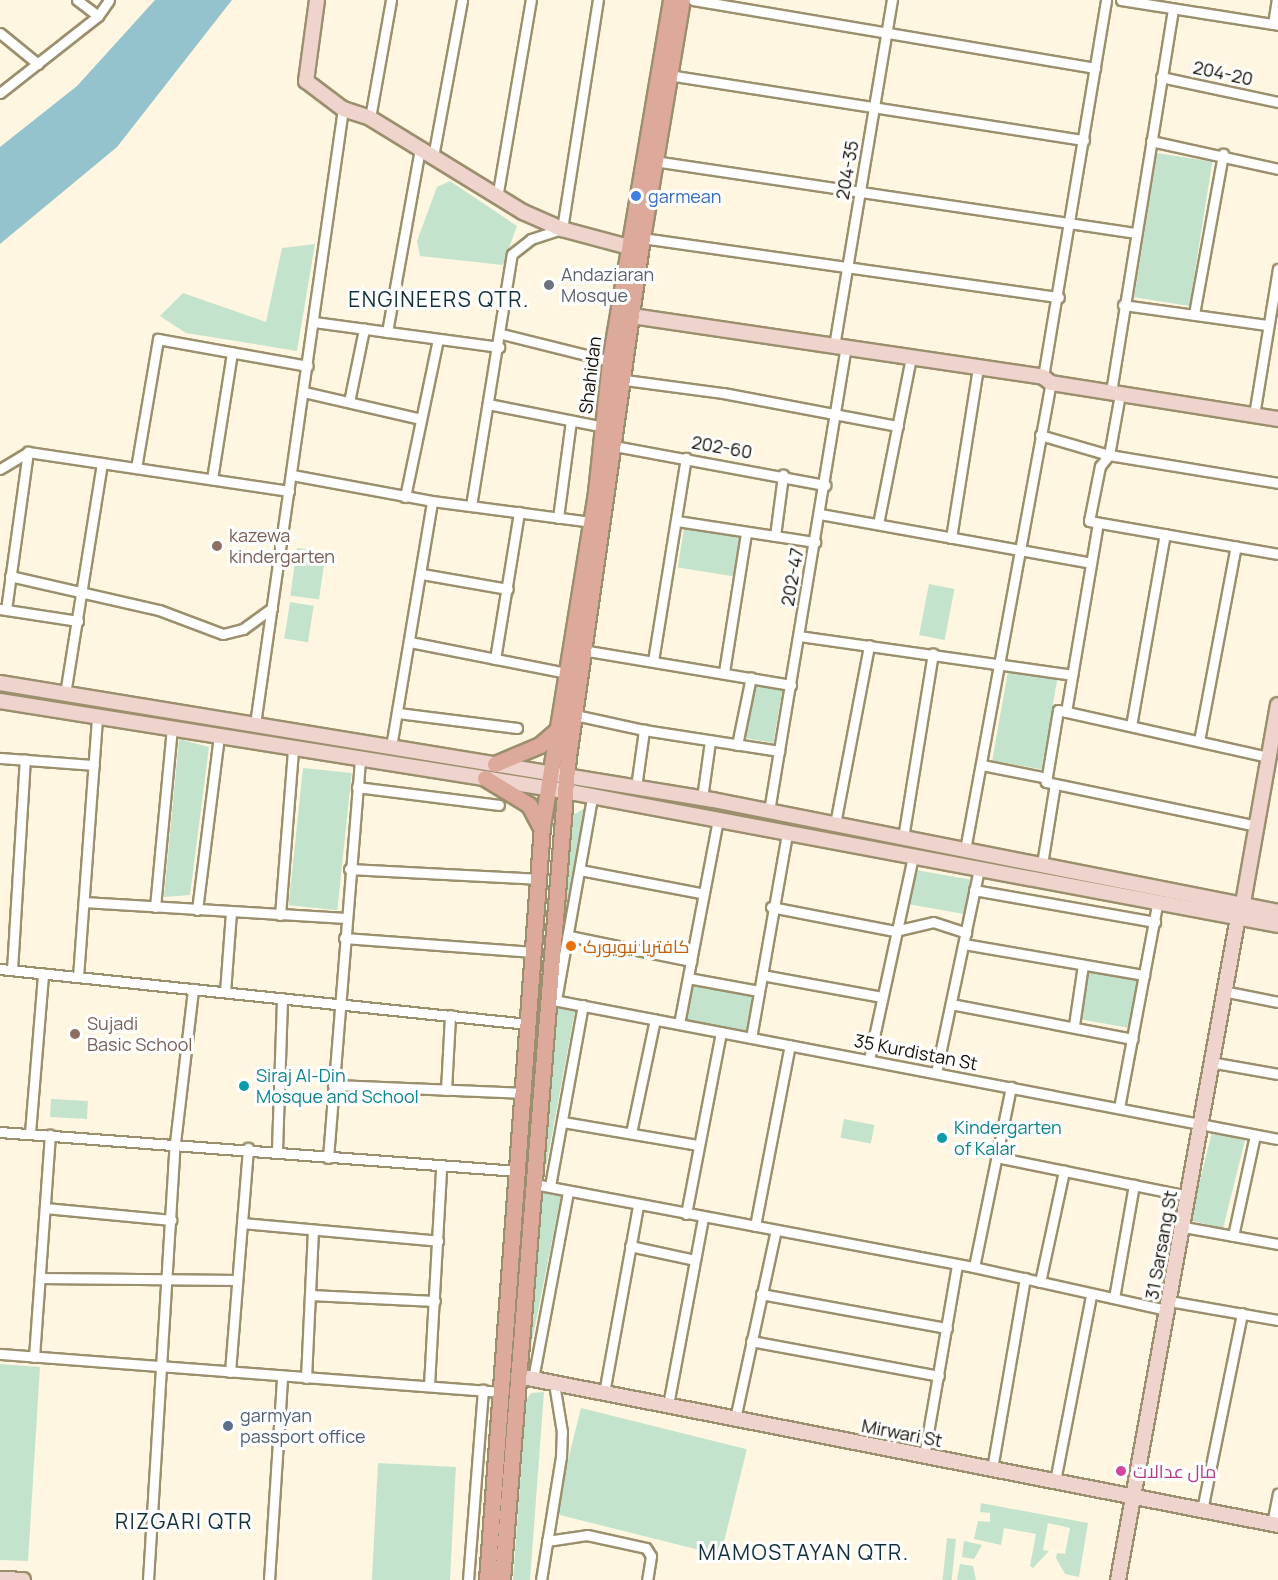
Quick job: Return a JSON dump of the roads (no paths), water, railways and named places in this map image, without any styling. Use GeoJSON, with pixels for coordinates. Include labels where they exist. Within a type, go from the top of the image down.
{"type":"FeatureCollection","features":[{"type":"Feature","properties":{"kind":"main road","name":"Shahidan"},"geometry":{"type":"LineString","coordinates":[[560,766],[557,730],[591,522],[602,492],[604,428],[610,361],[671,0]]}},
{"type":"Feature","properties":{"kind":"main road"},"geometry":{"type":"LineString","coordinates":[[502,1580],[501,1392],[542,829],[549,790],[560,766],[575,715],[602,492],[614,446],[625,380],[642,238],[682,0]]}},
{"type":"Feature","properties":{"kind":"main road"},"geometry":{"type":"LineString","coordinates":[[495,764],[540,745],[557,730]]}},
{"type":"Feature","properties":{"kind":"main road"},"geometry":{"type":"LineString","coordinates":[[502,1482],[526,1378],[534,1184],[552,999],[565,791],[560,766]]}},
{"type":"Feature","properties":{"kind":"main road"},"geometry":{"type":"LineString","coordinates":[[485,778],[529,805],[542,829]]}},
{"type":"Feature","properties":{"kind":"main road"},"geometry":{"type":"LineString","coordinates":[[488,1580],[500,1516]]}},
{"type":"Feature","properties":{"kind":"street"},"geometry":{"type":"LineString","coordinates":[[77,0],[98,16]]}},
{"type":"Feature","properties":{"kind":"street"},"geometry":{"type":"LineString","coordinates":[[0,93],[98,16],[109,0]]}},
{"type":"Feature","properties":{"kind":"street"},"geometry":{"type":"LineString","coordinates":[[317,0],[306,81],[343,109],[370,118],[497,198],[562,229],[629,247]]}},
{"type":"Feature","properties":{"kind":"street"},"geometry":{"type":"LineString","coordinates":[[370,118],[391,0]]}},
{"type":"Feature","properties":{"kind":"street"},"geometry":{"type":"LineString","coordinates":[[433,157],[462,0]]}},
{"type":"Feature","properties":{"kind":"street"},"geometry":{"type":"LineString","coordinates":[[497,198],[531,0]]}},
{"type":"Feature","properties":{"kind":"street"},"geometry":{"type":"LineString","coordinates":[[562,229],[598,0]]}},
{"type":"Feature","properties":{"kind":"street"},"geometry":{"type":"LineString","coordinates":[[693,0],[1095,68]]}},
{"type":"Feature","properties":{"kind":"street","name":"204-35"},"geometry":{"type":"LineString","coordinates":[[840,347],[848,264],[892,0]]}},
{"type":"Feature","properties":{"kind":"street"},"geometry":{"type":"LineString","coordinates":[[965,850],[1001,663],[1040,435],[1070,224],[1106,0]]}},
{"type":"Feature","properties":{"kind":"street"},"geometry":{"type":"LineString","coordinates":[[1122,0],[1276,24],[1277,0]]}},
{"type":"Feature","properties":{"kind":"street"},"geometry":{"type":"LineString","coordinates":[[1173,9],[1123,304],[1109,455],[1100,466],[1089,521],[1278,554]]}},
{"type":"Feature","properties":{"kind":"street"},"geometry":{"type":"LineString","coordinates":[[0,33],[38,64]]}},
{"type":"Feature","properties":{"kind":"street"},"geometry":{"type":"LineString","coordinates":[[668,75],[1084,140]]}},
{"type":"Feature","properties":{"kind":"street","name":"204-20"},"geometry":{"type":"LineString","coordinates":[[1161,77],[1278,102]]}},
{"type":"Feature","properties":{"kind":"street"},"geometry":{"type":"LineString","coordinates":[[255,724],[343,109]]}},
{"type":"Feature","properties":{"kind":"street"},"geometry":{"type":"LineString","coordinates":[[1151,141],[1223,154],[1278,169]]}},
{"type":"Feature","properties":{"kind":"street"},"geometry":{"type":"LineString","coordinates":[[387,332],[420,148]]}},
{"type":"Feature","properties":{"kind":"street"},"geometry":{"type":"LineString","coordinates":[[1194,314],[1223,154]]}},
{"type":"Feature","properties":{"kind":"street"},"geometry":{"type":"LineString","coordinates":[[654,161],[860,188],[1070,224],[1135,232]]}},
{"type":"Feature","properties":{"kind":"street"},"geometry":{"type":"LineString","coordinates":[[471,506],[502,334],[512,254],[531,239],[562,229]]}},
{"type":"Feature","properties":{"kind":"street"},"geometry":{"type":"LineString","coordinates":[[642,238],[848,264],[1059,297]]}},
{"type":"Feature","properties":{"kind":"street"},"geometry":{"type":"LineString","coordinates":[[1254,415],[1278,269]]}},
{"type":"Feature","properties":{"kind":"street"},"geometry":{"type":"LineString","coordinates":[[1123,304],[1268,325]]}},
{"type":"Feature","properties":{"kind":"street"},"geometry":{"type":"LineString","coordinates":[[632,316],[978,367],[1115,393],[1278,418]]}},
{"type":"Feature","properties":{"kind":"street"},"geometry":{"type":"LineString","coordinates":[[314,322],[499,347]]}},
{"type":"Feature","properties":{"kind":"street"},"geometry":{"type":"LineString","coordinates":[[349,402],[364,329]]}},
{"type":"Feature","properties":{"kind":"street"},"geometry":{"type":"LineString","coordinates":[[502,334],[610,361]]}},
{"type":"Feature","properties":{"kind":"street"},"geometry":{"type":"LineString","coordinates":[[136,468],[158,339],[308,366]]}},
{"type":"Feature","properties":{"kind":"street"},"geometry":{"type":"LineString","coordinates":[[405,497],[438,339]]}},
{"type":"Feature","properties":{"kind":"street","name":"202-47"},"geometry":{"type":"LineString","coordinates":[[769,811],[836,416],[840,347]]}},
{"type":"Feature","properties":{"kind":"street"},"geometry":{"type":"LineString","coordinates":[[212,480],[232,352]]}},
{"type":"Feature","properties":{"kind":"street"},"geometry":{"type":"LineString","coordinates":[[878,524],[911,357]]}},
{"type":"Feature","properties":{"kind":"street"},"geometry":{"type":"LineString","coordinates":[[951,538],[978,367]]}},
{"type":"Feature","properties":{"kind":"street"},"geometry":{"type":"LineString","coordinates":[[625,380],[723,393],[898,426]]}},
{"type":"Feature","properties":{"kind":"street"},"geometry":{"type":"LineString","coordinates":[[304,392],[421,419]]}},
{"type":"Feature","properties":{"kind":"street"},"geometry":{"type":"LineString","coordinates":[[488,404],[604,428]]}},
{"type":"Feature","properties":{"kind":"street"},"geometry":{"type":"LineString","coordinates":[[558,518],[572,421]]}},
{"type":"Feature","properties":{"kind":"street"},"geometry":{"type":"LineString","coordinates":[[1040,435],[1109,455],[1278,483]]}},
{"type":"Feature","properties":{"kind":"street","name":"202-60"},"geometry":{"type":"LineString","coordinates":[[614,446],[783,474],[825,485]]}},
{"type":"Feature","properties":{"kind":"street"},"geometry":{"type":"LineString","coordinates":[[0,469],[28,452],[289,491]]}},
{"type":"Feature","properties":{"kind":"street"},"geometry":{"type":"LineString","coordinates":[[28,452],[3,610],[78,621]]}},
{"type":"Feature","properties":{"kind":"street"},"geometry":{"type":"LineString","coordinates":[[653,661],[686,458]]}},
{"type":"Feature","properties":{"kind":"street"},"geometry":{"type":"LineString","coordinates":[[64,694],[78,621],[102,463]]}},
{"type":"Feature","properties":{"kind":"street"},"geometry":{"type":"LineString","coordinates":[[775,536],[783,474]]}},
{"type":"Feature","properties":{"kind":"street"},"geometry":{"type":"LineString","coordinates":[[291,475],[405,497],[591,522]]}},
{"type":"Feature","properties":{"kind":"street"},"geometry":{"type":"LineString","coordinates":[[391,747],[422,574],[432,501]]}},
{"type":"Feature","properties":{"kind":"street"},"geometry":{"type":"LineString","coordinates":[[495,659],[519,512]]}},
{"type":"Feature","properties":{"kind":"street"},"geometry":{"type":"LineString","coordinates":[[820,514],[1091,563]]}},
{"type":"Feature","properties":{"kind":"street"},"geometry":{"type":"LineString","coordinates":[[677,521],[815,542]]}},
{"type":"Feature","properties":{"kind":"street"},"geometry":{"type":"LineString","coordinates":[[1065,712],[1098,523]]}},
{"type":"Feature","properties":{"kind":"street"},"geometry":{"type":"LineString","coordinates":[[724,672],[746,533]]}},
{"type":"Feature","properties":{"kind":"street"},"geometry":{"type":"LineString","coordinates":[[1131,726],[1165,534]]}},
{"type":"Feature","properties":{"kind":"street"},"geometry":{"type":"LineString","coordinates":[[1199,741],[1236,546]]}},
{"type":"Feature","properties":{"kind":"street"},"geometry":{"type":"LineString","coordinates":[[422,574],[508,589]]}},
{"type":"Feature","properties":{"kind":"street"},"geometry":{"type":"LineString","coordinates":[[10,576],[83,590],[159,610],[223,634],[243,629],[272,608]]}},
{"type":"Feature","properties":{"kind":"street"},"geometry":{"type":"LineString","coordinates":[[799,636],[933,653],[1072,675]]}},
{"type":"Feature","properties":{"kind":"street"},"geometry":{"type":"LineString","coordinates":[[410,642],[566,673]]}},
{"type":"Feature","properties":{"kind":"street"},"geometry":{"type":"LineString","coordinates":[[835,824],[869,645]]}},
{"type":"Feature","properties":{"kind":"street"},"geometry":{"type":"LineString","coordinates":[[582,650],[791,685]]}},
{"type":"Feature","properties":{"kind":"street"},"geometry":{"type":"LineString","coordinates":[[903,838],[933,653]]}},
{"type":"Feature","properties":{"kind":"street"},"geometry":{"type":"LineString","coordinates":[[737,745],[751,677]]}},
{"type":"Feature","properties":{"kind":"street"},"geometry":{"type":"LineString","coordinates":[[0,683],[190,712],[495,764],[560,766],[636,787],[1042,864],[1241,910],[1278,925]]}},
{"type":"Feature","properties":{"kind":"street"},"geometry":{"type":"LineString","coordinates":[[0,701],[565,791],[1158,904],[1278,912]]}},
{"type":"Feature","properties":{"kind":"street","name":"31 Sarsang St"},"geometry":{"type":"LineString","coordinates":[[1118,1580],[1184,1227],[1210,1062],[1257,826],[1278,705]]}},
{"type":"Feature","properties":{"kind":"street"},"geometry":{"type":"LineString","coordinates":[[1042,864],[1058,710],[1269,757]]}},
{"type":"Feature","properties":{"kind":"street"},"geometry":{"type":"LineString","coordinates":[[187,729],[191,725],[190,712]]}},
{"type":"Feature","properties":{"kind":"street"},"geometry":{"type":"LineString","coordinates":[[398,712],[517,728]]}},
{"type":"Feature","properties":{"kind":"street"},"geometry":{"type":"LineString","coordinates":[[575,715],[644,730],[779,751]]}},
{"type":"Feature","properties":{"kind":"street"},"geometry":{"type":"LineString","coordinates":[[78,977],[97,716]]}},
{"type":"Feature","properties":{"kind":"street"},"geometry":{"type":"LineString","coordinates":[[155,907],[172,727]]}},
{"type":"Feature","properties":{"kind":"street"},"geometry":{"type":"LineString","coordinates":[[636,787],[644,730]]}},
{"type":"Feature","properties":{"kind":"street"},"geometry":{"type":"LineString","coordinates":[[197,910],[219,735]]}},
{"type":"Feature","properties":{"kind":"street"},"geometry":{"type":"LineString","coordinates":[[702,798],[710,741]]}},
{"type":"Feature","properties":{"kind":"street"},"geometry":{"type":"LineString","coordinates":[[280,915],[293,748]]}},
{"type":"Feature","properties":{"kind":"street"},"geometry":{"type":"LineString","coordinates":[[0,758],[94,765]]}},
{"type":"Feature","properties":{"kind":"street"},"geometry":{"type":"LineString","coordinates":[[12,970],[24,759]]}},
{"type":"Feature","properties":{"kind":"street"},"geometry":{"type":"LineString","coordinates":[[328,1158],[349,868],[360,759]]}},
{"type":"Feature","properties":{"kind":"street"},"geometry":{"type":"LineString","coordinates":[[982,765],[1257,826]]}},
{"type":"Feature","properties":{"kind":"street"},"geometry":{"type":"LineString","coordinates":[[357,787],[499,805]]}},
{"type":"Feature","properties":{"kind":"street"},"geometry":{"type":"LineString","coordinates":[[552,999],[569,936],[592,797]]}},
{"type":"Feature","properties":{"kind":"street"},"geometry":{"type":"LineString","coordinates":[[679,1024],[701,893],[717,820]]}},
{"type":"Feature","properties":{"kind":"street"},"geometry":{"type":"LineString","coordinates":[[751,1038],[771,907],[787,834]]}},
{"type":"Feature","properties":{"kind":"street"},"geometry":{"type":"LineString","coordinates":[[869,1060],[913,857]]}},
{"type":"Feature","properties":{"kind":"street"},"geometry":{"type":"LineString","coordinates":[[1020,877],[1022,861]]}},
{"type":"Feature","properties":{"kind":"street"},"geometry":{"type":"LineString","coordinates":[[349,868],[537,879]]}},
{"type":"Feature","properties":{"kind":"street"},"geometry":{"type":"LineString","coordinates":[[936,1073],[979,869]]}},
{"type":"Feature","properties":{"kind":"street"},"geometry":{"type":"LineString","coordinates":[[580,870],[701,893]]}},
{"type":"Feature","properties":{"kind":"street"},"geometry":{"type":"LineString","coordinates":[[974,890],[1155,922]]}},
{"type":"Feature","properties":{"kind":"street"},"geometry":{"type":"LineString","coordinates":[[84,902],[346,918]]}},
{"type":"Feature","properties":{"kind":"street"},"geometry":{"type":"LineString","coordinates":[[1119,1108],[1158,904]]}},
{"type":"Feature","properties":{"kind":"street"},"geometry":{"type":"LineString","coordinates":[[771,907],[896,931],[933,922],[966,933]]}},
{"type":"Feature","properties":{"kind":"street"},"geometry":{"type":"LineString","coordinates":[[225,992],[231,912]]}},
{"type":"Feature","properties":{"kind":"street"},"geometry":{"type":"LineString","coordinates":[[569,936],[691,961]]}},
{"type":"Feature","properties":{"kind":"street"},"geometry":{"type":"LineString","coordinates":[[344,938],[533,952]]}},
{"type":"Feature","properties":{"kind":"street"},"geometry":{"type":"LineString","coordinates":[[964,944],[1144,975]]}},
{"type":"Feature","properties":{"kind":"street"},"geometry":{"type":"LineString","coordinates":[[1074,1025],[1083,966]]}},
{"type":"Feature","properties":{"kind":"street"},"geometry":{"type":"LineString","coordinates":[[0,969],[528,1024]]}},
{"type":"Feature","properties":{"kind":"street"},"geometry":{"type":"LineString","coordinates":[[30,1133],[43,974]]}},
{"type":"Feature","properties":{"kind":"street"},"geometry":{"type":"LineString","coordinates":[[762,975],[882,997]]}},
{"type":"Feature","properties":{"kind":"street"},"geometry":{"type":"LineString","coordinates":[[688,978],[759,991]]}},
{"type":"Feature","properties":{"kind":"street"},"geometry":{"type":"LineString","coordinates":[[148,1580],[163,1368],[175,1143],[193,989]]}},
{"type":"Feature","properties":{"kind":"street"},"geometry":{"type":"LineString","coordinates":[[1223,991],[1278,1002]]}},
{"type":"Feature","properties":{"kind":"street"},"geometry":{"type":"LineString","coordinates":[[278,1150],[282,998]]}},
{"type":"Feature","properties":{"kind":"street","name":"35 Kurdistan St"},"geometry":{"type":"LineString","coordinates":[[552,999],[1278,1139]]}},
{"type":"Feature","properties":{"kind":"street"},"geometry":{"type":"LineString","coordinates":[[951,1004],[1074,1025],[1133,1039]]}},
{"type":"Feature","properties":{"kind":"street"},"geometry":{"type":"LineString","coordinates":[[550,1186],[583,1005]]}},
{"type":"Feature","properties":{"kind":"street"},"geometry":{"type":"LineString","coordinates":[[446,1090],[450,1015]]}},
{"type":"Feature","properties":{"kind":"street"},"geometry":{"type":"LineString","coordinates":[[631,1133],[655,1019]]}},
{"type":"Feature","properties":{"kind":"street"},"geometry":{"type":"LineString","coordinates":[[686,1214],[696,1145],[721,1032]]}},
{"type":"Feature","properties":{"kind":"street"},"geometry":{"type":"LineString","coordinates":[[755,1226],[790,1045]]}},
{"type":"Feature","properties":{"kind":"street"},"geometry":{"type":"LineString","coordinates":[[1210,1062],[1278,1074]]}},
{"type":"Feature","properties":{"kind":"street"},"geometry":{"type":"LineString","coordinates":[[333,1085],[522,1093]]}},
{"type":"Feature","properties":{"kind":"street"},"geometry":{"type":"LineString","coordinates":[[974,1267],[1011,1087]]}},
{"type":"Feature","properties":{"kind":"street"},"geometry":{"type":"LineString","coordinates":[[563,1122],[696,1145]]}},
{"type":"Feature","properties":{"kind":"street"},"geometry":{"type":"LineString","coordinates":[[0,1132],[278,1150],[328,1158],[517,1171]]}},
{"type":"Feature","properties":{"kind":"street"},"geometry":{"type":"LineString","coordinates":[[34,1357],[50,1135]]}},
{"type":"Feature","properties":{"kind":"street"},"geometry":{"type":"LineString","coordinates":[[1233,1236],[1255,1135]]}},
{"type":"Feature","properties":{"kind":"street"},"geometry":{"type":"LineString","coordinates":[[230,1372],[248,1148]]}},
{"type":"Feature","properties":{"kind":"street"},"geometry":{"type":"LineString","coordinates":[[996,1157],[1188,1196]]}},
{"type":"Feature","properties":{"kind":"street"},"geometry":{"type":"LineString","coordinates":[[429,1385],[441,1167]]}},
{"type":"Feature","properties":{"kind":"street"},"geometry":{"type":"LineString","coordinates":[[1040,1282],[1064,1171]]}},
{"type":"Feature","properties":{"kind":"street"},"geometry":{"type":"LineString","coordinates":[[534,1184],[638,1206],[974,1267],[1091,1295],[1242,1313],[1278,1320]]}},
{"type":"Feature","properties":{"kind":"street"},"geometry":{"type":"LineString","coordinates":[[1114,1298],[1134,1185]]}},
{"type":"Feature","properties":{"kind":"street"},"geometry":{"type":"LineString","coordinates":[[526,1378],[568,1192]]}},
{"type":"Feature","properties":{"kind":"street"},"geometry":{"type":"LineString","coordinates":[[604,1393],[638,1206]]}},
{"type":"Feature","properties":{"kind":"street"},"geometry":{"type":"LineString","coordinates":[[45,1208],[171,1220]]}},
{"type":"Feature","properties":{"kind":"street"},"geometry":{"type":"LineString","coordinates":[[668,1405],[703,1218]]}},
{"type":"Feature","properties":{"kind":"street"},"geometry":{"type":"LineString","coordinates":[[242,1222],[438,1241]]}},
{"type":"Feature","properties":{"kind":"street"},"geometry":{"type":"LineString","coordinates":[[1184,1227],[1278,1244]]}},
{"type":"Feature","properties":{"kind":"street"},"geometry":{"type":"LineString","coordinates":[[306,1378],[313,1230]]}},
{"type":"Feature","properties":{"kind":"street"},"geometry":{"type":"LineString","coordinates":[[735,1419],[776,1230]]}},
{"type":"Feature","properties":{"kind":"street"},"geometry":{"type":"LineString","coordinates":[[630,1246],[695,1260]]}},
{"type":"Feature","properties":{"kind":"street"},"geometry":{"type":"LineString","coordinates":[[924,1456],[957,1265]]}},
{"type":"Feature","properties":{"kind":"street"},"geometry":{"type":"LineString","coordinates":[[40,1278],[237,1280]]}},
{"type":"Feature","properties":{"kind":"street"},"geometry":{"type":"LineString","coordinates":[[992,1469],[1025,1278]]}},
{"type":"Feature","properties":{"kind":"street"},"geometry":{"type":"LineString","coordinates":[[761,1294],[947,1328]]}},
{"type":"Feature","properties":{"kind":"street"},"geometry":{"type":"LineString","coordinates":[[1055,1481],[1091,1295]]}},
{"type":"Feature","properties":{"kind":"street"},"geometry":{"type":"LineString","coordinates":[[310,1296],[435,1301]]}},
{"type":"Feature","properties":{"kind":"street"},"geometry":{"type":"LineString","coordinates":[[1202,1510],[1242,1313]]}},
{"type":"Feature","properties":{"kind":"street"},"geometry":{"type":"LineString","coordinates":[[751,1341],[939,1377]]}},
{"type":"Feature","properties":{"kind":"street"},"geometry":{"type":"LineString","coordinates":[[0,1354],[501,1392]]}},
{"type":"Feature","properties":{"kind":"street"},"geometry":{"type":"LineString","coordinates":[[269,1580],[282,1377]]}},
{"type":"Feature","properties":{"kind":"street","name":"Mirwari St"},"geometry":{"type":"LineString","coordinates":[[526,1378],[1275,1524]]}},
{"type":"Feature","properties":{"kind":"street"},"geometry":{"type":"LineString","coordinates":[[541,1580],[561,1457],[561,1424],[554,1383]]}},
{"type":"Feature","properties":{"kind":"street"},"geometry":{"type":"LineString","coordinates":[[468,1580],[483,1390]]}},
{"type":"Feature","properties":{"kind":"street"},"geometry":{"type":"LineString","coordinates":[[1275,1524],[1278,1494]]}},
{"type":"Feature","properties":{"kind":"street"},"geometry":{"type":"LineString","coordinates":[[547,1541],[587,1535],[646,1548],[651,1556],[647,1580]]}},
{"type":"Feature","properties":{"kind":"street"},"geometry":{"type":"LineString","coordinates":[[0,1578],[23,1580]]}},
{"type":"Feature","properties":{"kind":"water"},"geometry":{"type":"Polygon","coordinates":[[[155,0],[232,0],[117,147],[0,244],[0,147],[77,86],[155,0]]]}},
{"type":"Feature","properties":{"kind":"place","name":"garmean"},"geometry":{"type":"Point","coordinates":[636,196]}},
{"type":"Feature","properties":{"kind":"place","name":"Andaziaran Mosque"},"geometry":{"type":"Point","coordinates":[549,285]}},
{"type":"Feature","properties":{"kind":"place","name":"kazewa kindergarten"},"geometry":{"type":"Point","coordinates":[217,546]}},
{"type":"Feature","properties":{"kind":"place","name":"کافتریا نیویورک"},"geometry":{"type":"Point","coordinates":[571,946]}},
{"type":"Feature","properties":{"kind":"place","name":"Sujadi Basic School"},"geometry":{"type":"Point","coordinates":[75,1034]}},
{"type":"Feature","properties":{"kind":"place","name":"Siraj Al-Din Mosque and School"},"geometry":{"type":"Point","coordinates":[244,1086]}},
{"type":"Feature","properties":{"kind":"place","name":"Kindergarten of Kalar"},"geometry":{"type":"Point","coordinates":[942,1138]}},
{"type":"Feature","properties":{"kind":"place","name":"garmyan passport office"},"geometry":{"type":"Point","coordinates":[228,1426]}},
{"type":"Feature","properties":{"kind":"place","name":"مال عدالات"},"geometry":{"type":"Point","coordinates":[1121,1471]}},
{"type":"Feature","properties":{"kind":"district","name":"ENGINEERS QTR."},"geometry":{"type":"Point","coordinates":[439,299]}},
{"type":"Feature","properties":{"kind":"district","name":"RIZGARI QTR"},"geometry":{"type":"Point","coordinates":[184,1521]}},
{"type":"Feature","properties":{"kind":"district","name":"MAMOSTAYAN QTR."},"geometry":{"type":"Point","coordinates":[804,1552]}}]}
